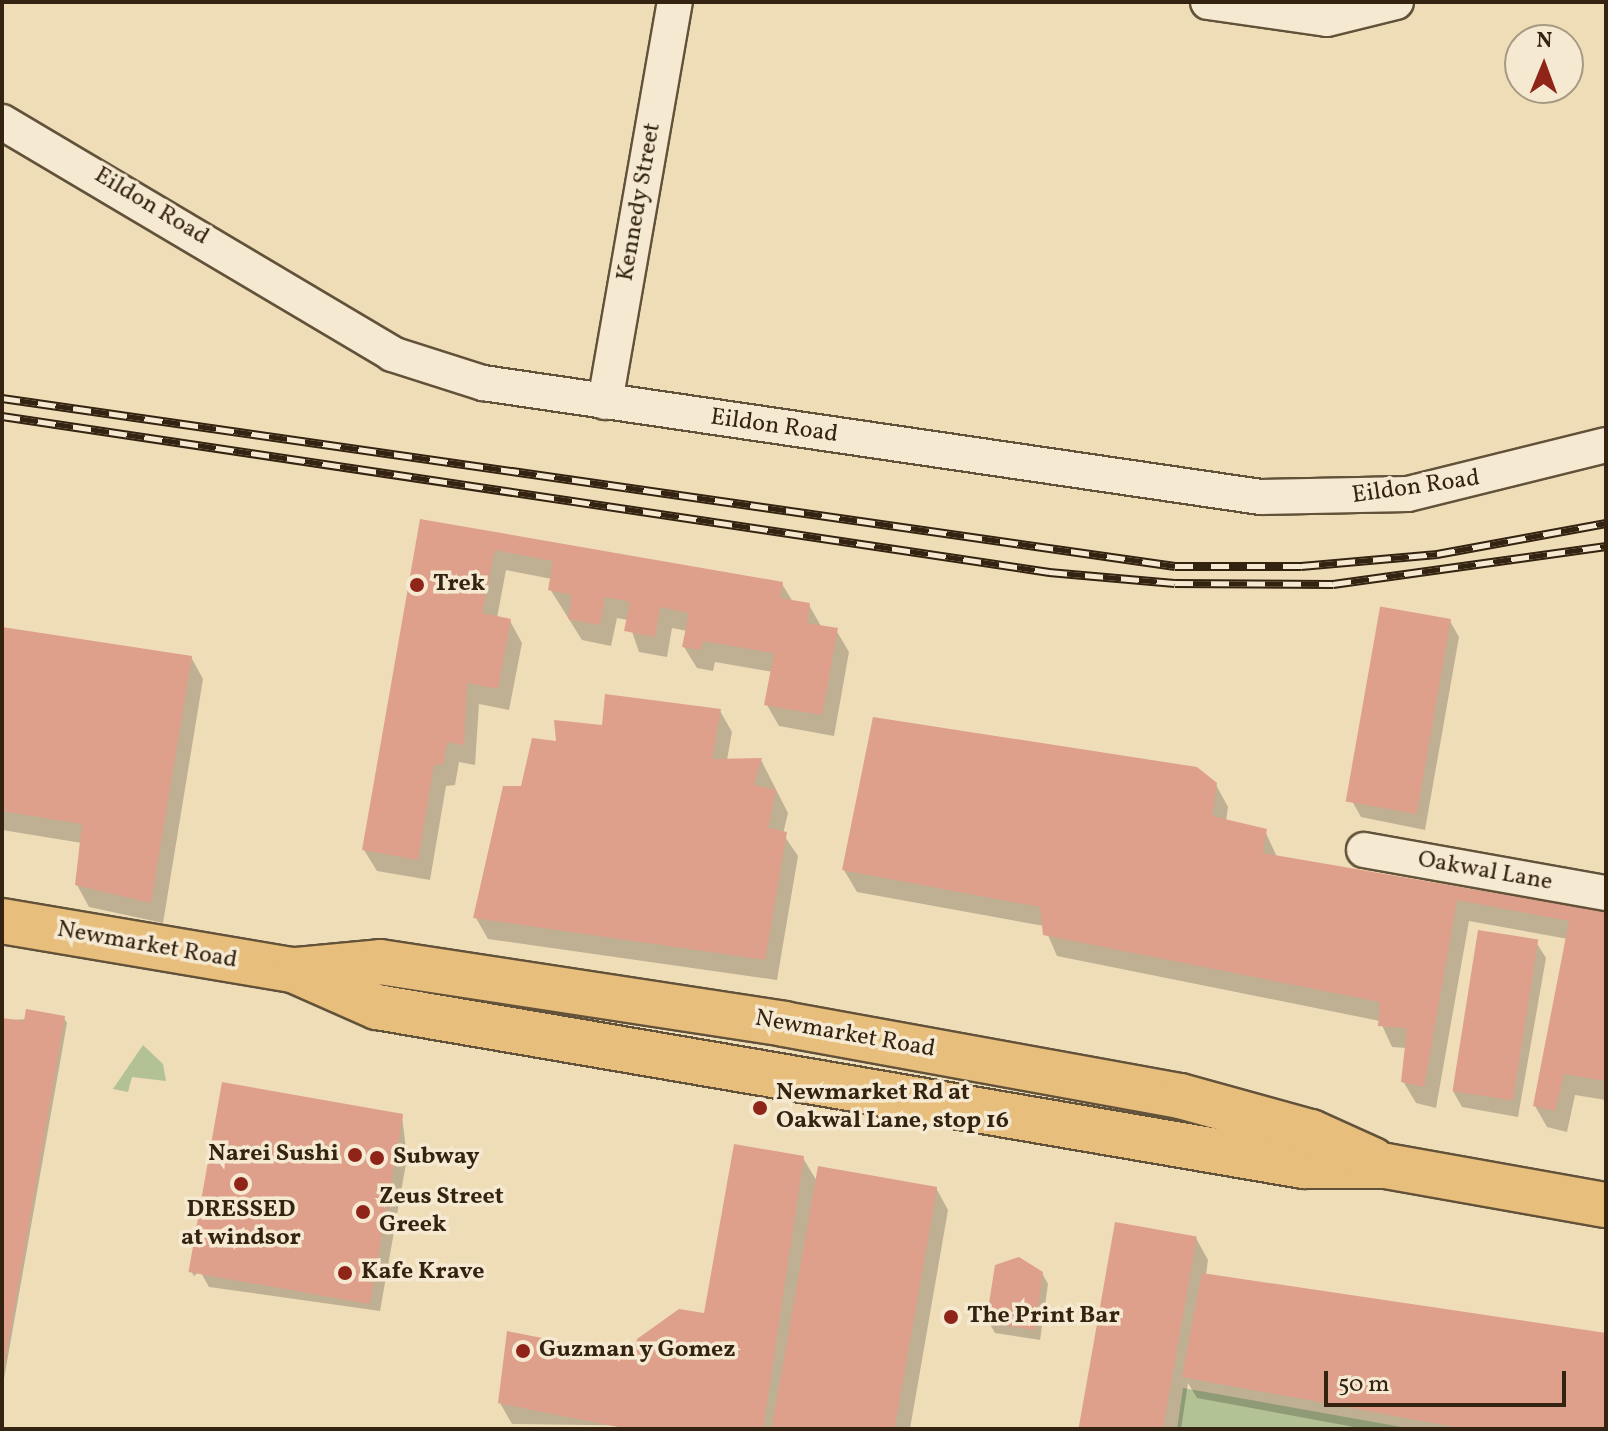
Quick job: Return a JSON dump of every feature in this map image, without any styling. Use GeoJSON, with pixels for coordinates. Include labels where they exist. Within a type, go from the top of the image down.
{"type":"FeatureCollection","features":[{"type":"Feature","properties":{"kind":"main road","name":"Newmarket Road"},"geometry":{"type":"LineString","coordinates":[[2,921],[293,970],[377,1007],[1303,1166],[1386,1166],[1606,1205]]}},
{"type":"Feature","properties":{"kind":"street","name":"Kennedy Street"},"geometry":{"type":"LineString","coordinates":[[605,402],[675,2]]}},
{"type":"Feature","properties":{"kind":"street"},"geometry":{"type":"LineString","coordinates":[[1208,2],[1327,19],[1396,2]]}},
{"type":"Feature","properties":{"kind":"street","name":"Eildon Road"},"geometry":{"type":"LineString","coordinates":[[2,122],[421,368],[605,402],[1261,497],[1408,494],[1606,445]]}},
{"type":"Feature","properties":{"kind":"street","name":"Oakwal Lane"},"geometry":{"type":"LineString","coordinates":[[1364,850],[1606,893]]}},
{"type":"Feature","properties":{"kind":"green space"},"geometry":{"type":"Polygon","coordinates":[[[143,1045],[163,1064],[166,1081],[132,1077],[128,1092],[113,1089],[143,1045]]]}},
{"type":"Feature","properties":{"kind":"green space"},"geometry":{"type":"Polygon","coordinates":[[[1183,1388],[1413,1429],[1177,1429],[1183,1388]]]}},
{"type":"Feature","properties":{"kind":"building"},"geometry":{"type":"Polygon","coordinates":[[[420,519],[783,582],[780,598],[810,603],[807,623],[838,628],[822,715],[764,705],[774,653],[703,641],[701,650],[682,647],[689,613],[660,607],[655,637],[624,631],[630,602],[605,597],[600,625],[568,619],[572,595],[548,590],[553,561],[495,550],[482,613],[511,619],[498,689],[467,683],[464,745],[447,742],[443,764],[434,765],[418,860],[362,850],[420,519]]]}},
{"type":"Feature","properties":{"kind":"building"},"geometry":{"type":"Polygon","coordinates":[[[1380,606],[1451,619],[1417,814],[1346,801],[1380,606]]]}},
{"type":"Feature","properties":{"kind":"building"},"geometry":{"type":"Polygon","coordinates":[[[2,627],[192,656],[151,903],[75,885],[82,824],[2,811],[2,627]]]}},
{"type":"Feature","properties":{"kind":"building"},"geometry":{"type":"Polygon","coordinates":[[[605,694],[721,709],[712,759],[762,758],[754,785],[776,790],[768,828],[787,832],[765,960],[473,918],[503,786],[521,786],[532,738],[556,741],[554,720],[602,725],[605,694]]]}},
{"type":"Feature","properties":{"kind":"building"},"geometry":{"type":"Polygon","coordinates":[[[873,717],[1197,767],[1217,783],[1212,816],[1267,829],[1263,853],[1606,912],[1606,1081],[1564,1074],[1555,1111],[1533,1106],[1569,921],[1457,900],[1424,1087],[1401,1082],[1407,1028],[1378,1026],[1380,1002],[1043,935],[1040,907],[842,870],[873,717]]]}},
{"type":"Feature","properties":{"kind":"building"},"geometry":{"type":"Polygon","coordinates":[[[1478,930],[1538,940],[1513,1101],[1453,1091],[1478,930]]]}},
{"type":"Feature","properties":{"kind":"building"},"geometry":{"type":"Polygon","coordinates":[[[26,1009],[65,1016],[4,1367],[2,1018],[24,1021],[26,1009]]]}},
{"type":"Feature","properties":{"kind":"building"},"geometry":{"type":"Polygon","coordinates":[[[222,1082],[403,1114],[370,1304],[188,1272],[222,1082]]]}},
{"type":"Feature","properties":{"kind":"building"},"geometry":{"type":"Polygon","coordinates":[[[734,1144],[804,1156],[763,1429],[628,1429],[498,1403],[507,1331],[633,1356],[637,1339],[679,1309],[704,1313],[734,1144]]]}},
{"type":"Feature","properties":{"kind":"building"},"geometry":{"type":"Polygon","coordinates":[[[818,1166],[937,1187],[894,1429],[772,1428],[818,1166]]]}},
{"type":"Feature","properties":{"kind":"building"},"geometry":{"type":"Polygon","coordinates":[[[1115,1222],[1197,1236],[1163,1429],[1079,1429],[1115,1222]]]}},
{"type":"Feature","properties":{"kind":"building"},"geometry":{"type":"Polygon","coordinates":[[[1019,1257],[1043,1272],[1035,1330],[986,1323],[995,1265],[1019,1257]]]}},
{"type":"Feature","properties":{"kind":"building"},"geometry":{"type":"Polygon","coordinates":[[[1202,1273],[1606,1333],[1606,1429],[1466,1429],[1182,1377],[1202,1273]]]}},
{"type":"Feature","properties":{"kind":"railway"},"geometry":{"type":"LineString","coordinates":[[2,398],[1175,566],[1301,566],[1437,554],[1606,523]]}},
{"type":"Feature","properties":{"kind":"railway"},"geometry":{"type":"LineString","coordinates":[[2,416],[1049,572],[1175,583],[1333,584],[1606,546]]}},
{"type":"Feature","properties":{"kind":"place","name":"Trek"},"geometry":{"type":"Point","coordinates":[417,585]}},
{"type":"Feature","properties":{"kind":"place","name":"Newmarket Rd at Oakwal Lane, stop 16"},"geometry":{"type":"Point","coordinates":[760,1108]}},
{"type":"Feature","properties":{"kind":"place","name":"Narei Sushi"},"geometry":{"type":"Point","coordinates":[355,1155]}},
{"type":"Feature","properties":{"kind":"place","name":"Subway"},"geometry":{"type":"Point","coordinates":[377,1158]}},
{"type":"Feature","properties":{"kind":"place","name":"DRESSED at windsor"},"geometry":{"type":"Point","coordinates":[241,1184]}},
{"type":"Feature","properties":{"kind":"place","name":"Zeus Street Greek"},"geometry":{"type":"Point","coordinates":[363,1212]}},
{"type":"Feature","properties":{"kind":"place","name":"Kafe Krave"},"geometry":{"type":"Point","coordinates":[345,1273]}},
{"type":"Feature","properties":{"kind":"place","name":"The Print Bar"},"geometry":{"type":"Point","coordinates":[951,1317]}},
{"type":"Feature","properties":{"kind":"place","name":"Guzman y Gomez"},"geometry":{"type":"Point","coordinates":[523,1351]}}]}
